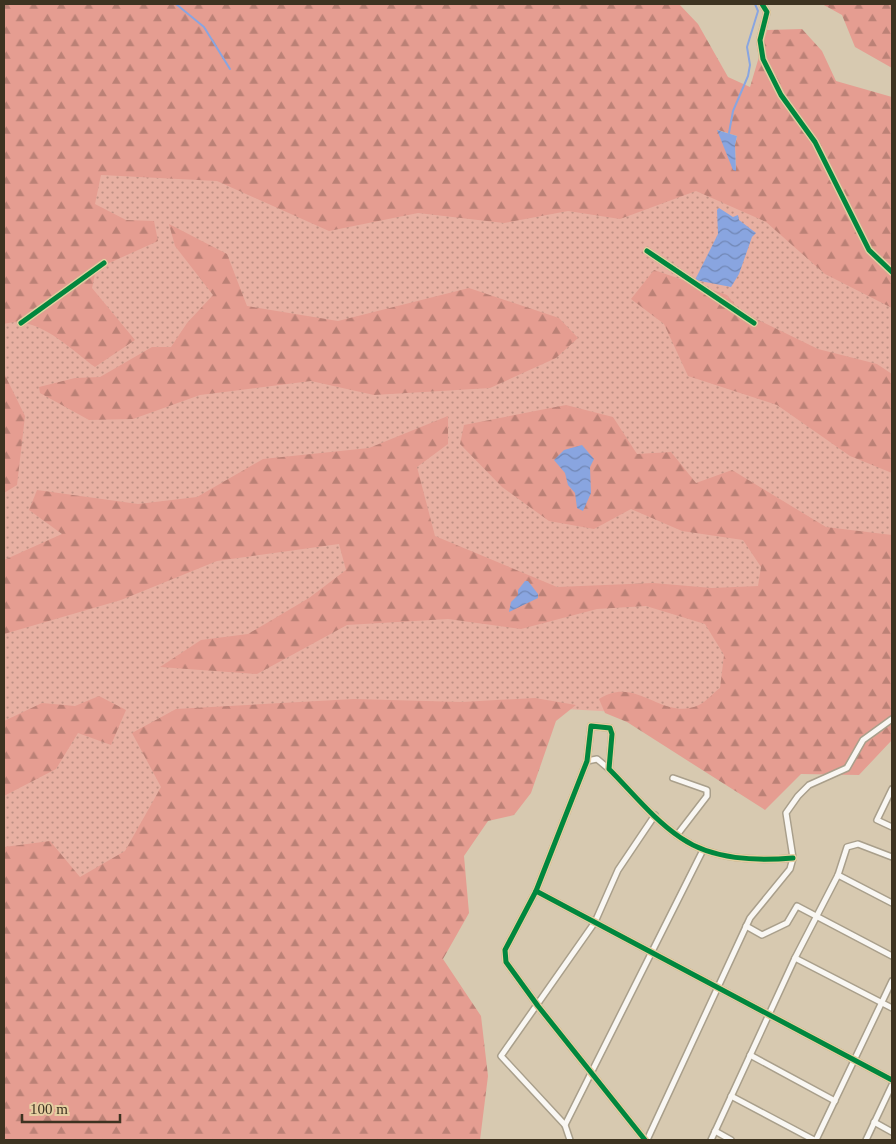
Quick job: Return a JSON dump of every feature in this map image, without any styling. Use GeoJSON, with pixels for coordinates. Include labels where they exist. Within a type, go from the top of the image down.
{"type":"FeatureCollection","features":[{"type":"Feature","properties":{"kind":"street"},"geometry":{"type":"LineString","coordinates":[[762,4],[767,12],[760,40],[763,59],[781,95],[815,142],[869,250],[892,272]]}},
{"type":"Feature","properties":{"kind":"street"},"geometry":{"type":"LineString","coordinates":[[647,251],[754,322]]}},
{"type":"Feature","properties":{"kind":"street"},"geometry":{"type":"LineString","coordinates":[[21,323],[104,263]]}},
{"type":"Feature","properties":{"kind":"street"},"geometry":{"type":"LineString","coordinates":[[609,769],[610,728],[591,726],[587,761],[536,891],[505,950],[506,962],[590,1074],[646,1140],[750,918],[790,869],[793,858],[786,813],[798,796],[809,785],[847,768],[863,740],[892,719]]}},
{"type":"Feature","properties":{"kind":"street"},"geometry":{"type":"LineString","coordinates":[[587,761],[597,759],[677,835],[703,850],[741,859],[762,861],[793,858]]}},
{"type":"Feature","properties":{"kind":"street"},"geometry":{"type":"LineString","coordinates":[[673,778],[707,790],[707,796],[677,835]]}},
{"type":"Feature","properties":{"kind":"street"},"geometry":{"type":"LineString","coordinates":[[892,789],[877,820],[892,828]]}},
{"type":"Feature","properties":{"kind":"street"},"geometry":{"type":"LineString","coordinates":[[570,1140],[565,1125],[502,1056],[594,922],[618,870],[654,815]]}},
{"type":"Feature","properties":{"kind":"street"},"geometry":{"type":"LineString","coordinates":[[711,1140],[795,958],[838,875],[847,847],[858,844],[892,857]]}},
{"type":"Feature","properties":{"kind":"street"},"geometry":{"type":"LineString","coordinates":[[565,1125],[703,850]]}},
{"type":"Feature","properties":{"kind":"street"},"geometry":{"type":"LineString","coordinates":[[838,875],[892,903]]}},
{"type":"Feature","properties":{"kind":"street"},"geometry":{"type":"LineString","coordinates":[[536,891],[892,1080]]}},
{"type":"Feature","properties":{"kind":"street"},"geometry":{"type":"LineString","coordinates":[[746,926],[762,935],[786,923],[797,906],[892,956]]}},
{"type":"Feature","properties":{"kind":"street"},"geometry":{"type":"LineString","coordinates":[[795,958],[892,1008]]}},
{"type":"Feature","properties":{"kind":"street"},"geometry":{"type":"LineString","coordinates":[[731,1096],[815,1140],[892,981]]}},
{"type":"Feature","properties":{"kind":"street"},"geometry":{"type":"LineString","coordinates":[[750,1055],[835,1100]]}},
{"type":"Feature","properties":{"kind":"street"},"geometry":{"type":"LineString","coordinates":[[866,1140],[892,1085]]}},
{"type":"Feature","properties":{"kind":"street"},"geometry":{"type":"LineString","coordinates":[[874,1122],[892,1132]]}},
{"type":"Feature","properties":{"kind":"street"},"geometry":{"type":"LineString","coordinates":[[715,1131],[731,1140]]}},
{"type":"Feature","properties":{"kind":"shaded area"},"geometry":{"type":"Polygon","coordinates":[[[91,155],[698,182],[892,292],[892,625],[739,719],[548,708],[144,847],[4,918],[4,286],[91,155]]]}},
{"type":"Feature","properties":{"kind":"green space"},"geometry":{"type":"Polygon","coordinates":[[[4,4],[679,4],[698,24],[728,77],[750,87],[767,30],[802,29],[822,51],[836,81],[892,97],[892,308],[825,274],[766,222],[696,191],[620,219],[568,211],[504,223],[418,213],[329,231],[217,181],[101,175],[95,204],[126,220],[154,221],[158,241],[96,269],[92,288],[135,340],[95,367],[41,328],[16,322],[4,324],[4,4]],[[718,130],[736,170],[735,145],[737,136],[718,130]]]}},
{"type":"Feature","properties":{"kind":"green space"},"geometry":{"type":"Polygon","coordinates":[[[822,4],[892,4],[892,68],[855,47],[842,15],[822,4]]]}},
{"type":"Feature","properties":{"kind":"green space"},"geometry":{"type":"Polygon","coordinates":[[[169,224],[227,254],[247,306],[338,321],[469,288],[559,318],[578,338],[556,358],[490,388],[374,395],[311,381],[200,395],[133,419],[89,420],[40,393],[39,387],[75,378],[100,377],[152,347],[171,347],[187,323],[213,295],[175,246],[169,224]]]}},
{"type":"Feature","properties":{"kind":"green space"},"geometry":{"type":"Polygon","coordinates":[[[654,270],[727,295],[740,311],[818,349],[877,364],[892,374],[892,473],[850,456],[777,405],[688,376],[664,324],[631,299],[654,270]]]}},
{"type":"Feature","properties":{"kind":"green space"},"geometry":{"type":"Polygon","coordinates":[[[4,373],[25,416],[17,485],[4,493],[4,373]]]}},
{"type":"Feature","properties":{"kind":"green space"},"geometry":{"type":"Polygon","coordinates":[[[566,405],[613,417],[637,454],[671,452],[696,483],[732,470],[826,527],[892,535],[892,740],[859,775],[801,774],[765,810],[627,722],[605,713],[599,699],[612,693],[625,692],[637,694],[673,708],[686,709],[702,704],[720,688],[724,655],[705,624],[646,606],[597,609],[521,629],[448,619],[347,625],[257,674],[160,667],[201,640],[248,634],[309,598],[346,570],[339,544],[217,561],[121,600],[4,634],[4,560],[62,534],[29,510],[37,490],[138,504],[197,497],[263,459],[369,448],[448,416],[448,444],[417,467],[435,536],[557,587],[653,583],[712,588],[758,586],[761,567],[743,540],[682,531],[631,509],[594,529],[549,521],[502,487],[460,444],[464,425],[566,405]]]}},
{"type":"Feature","properties":{"kind":"green space"},"geometry":{"type":"Polygon","coordinates":[[[99,696],[126,710],[111,745],[78,733],[56,769],[4,796],[4,721],[42,703],[75,706],[99,696]]]}},
{"type":"Feature","properties":{"kind":"green space"},"geometry":{"type":"Polygon","coordinates":[[[535,698],[576,705],[556,721],[531,793],[514,815],[488,821],[464,856],[469,913],[443,959],[481,1016],[488,1076],[480,1140],[4,1140],[4,847],[50,841],[80,877],[125,851],[161,787],[132,733],[176,709],[354,699],[462,702],[535,698]]]}},
{"type":"Feature","properties":{"kind":"water"},"geometry":{"type":"Polygon","coordinates":[[[717,130],[737,136],[735,145],[736,171],[733,170],[717,130]]]}},
{"type":"Feature","properties":{"kind":"water"},"geometry":{"type":"Polygon","coordinates":[[[719,208],[733,217],[738,215],[739,220],[756,233],[752,237],[739,274],[731,287],[695,280],[718,234],[717,210],[719,208]]]}},
{"type":"Feature","properties":{"kind":"water"},"geometry":{"type":"Polygon","coordinates":[[[582,445],[594,459],[590,467],[591,493],[583,511],[577,508],[575,493],[568,485],[565,473],[554,460],[564,450],[582,445]]]}},
{"type":"Feature","properties":{"kind":"water"},"geometry":{"type":"Polygon","coordinates":[[[525,581],[528,581],[538,594],[538,598],[509,612],[511,602],[518,595],[518,590],[525,581]]]}},
{"type":"Feature","properties":{"kind":"waterway"},"geometry":{"type":"LineString","coordinates":[[176,4],[204,27],[230,69]]}},
{"type":"Feature","properties":{"kind":"waterway"},"geometry":{"type":"LineString","coordinates":[[729,133],[733,111],[748,76],[750,65],[747,47],[758,11],[755,4]]}},
{"type":"Feature","properties":{"kind":"cycle path"},"geometry":{"type":"LineString","coordinates":[[762,4],[767,12],[760,40],[763,59],[781,95],[815,142],[869,250],[892,272]]}},
{"type":"Feature","properties":{"kind":"cycle path"},"geometry":{"type":"LineString","coordinates":[[647,251],[754,323]]}},
{"type":"Feature","properties":{"kind":"cycle path"},"geometry":{"type":"LineString","coordinates":[[21,323],[104,263]]}},
{"type":"Feature","properties":{"kind":"cycle path"},"geometry":{"type":"LineString","coordinates":[[645,1140],[538,1006],[506,962],[505,950],[536,891],[587,761],[591,726],[610,728],[612,734],[609,769],[652,814],[681,838],[707,851],[721,855],[750,859],[793,858]]}},
{"type":"Feature","properties":{"kind":"cycle path"},"geometry":{"type":"LineString","coordinates":[[536,891],[892,1080]]}}]}
